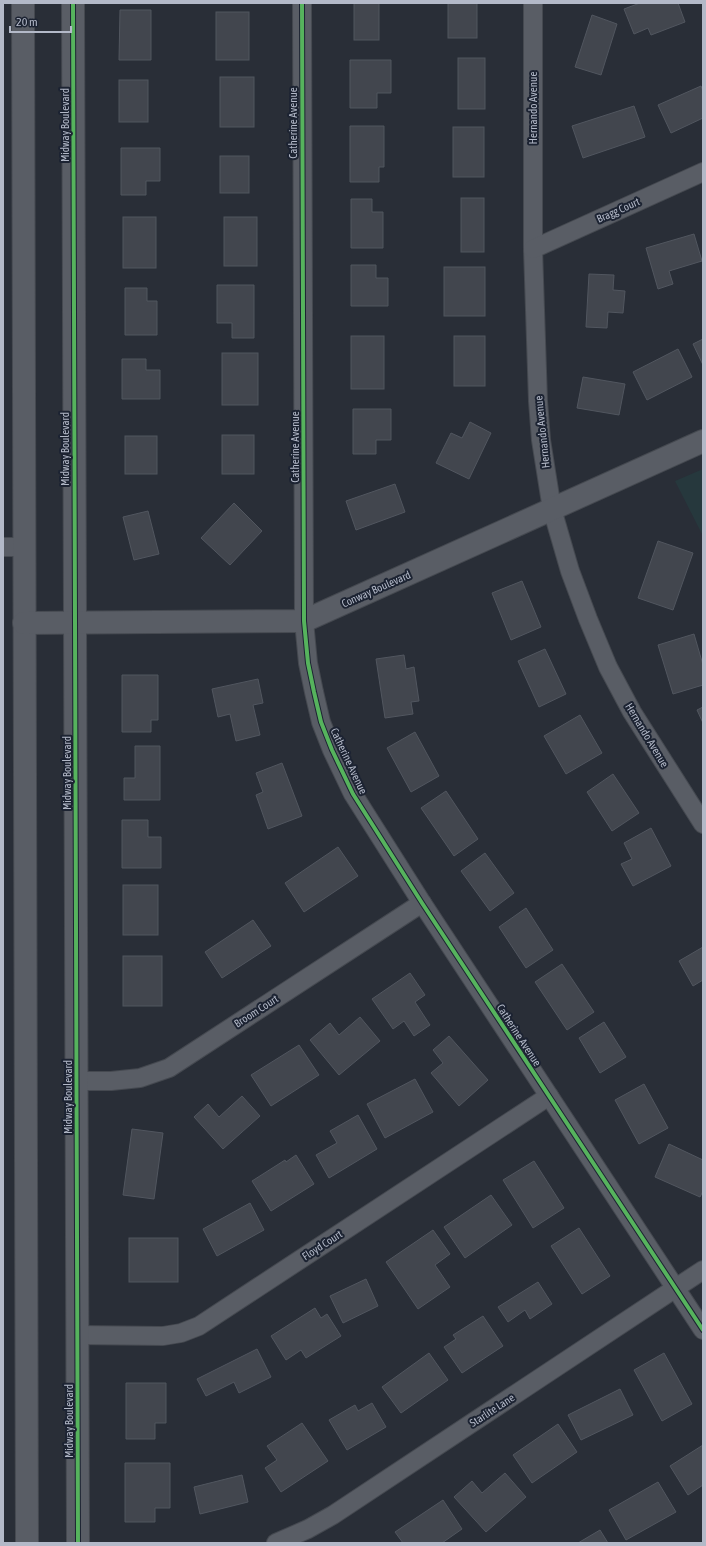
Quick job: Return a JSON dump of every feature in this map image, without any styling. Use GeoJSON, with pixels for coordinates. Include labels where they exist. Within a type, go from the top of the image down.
{"type":"FeatureCollection","features":[{"type":"Feature","properties":{"kind":"street"},"geometry":{"type":"LineString","coordinates":[[23,3],[13,547],[24,623],[27,1543]]}},
{"type":"Feature","properties":{"kind":"street","name":"Midway Boulevard"},"geometry":{"type":"LineString","coordinates":[[73,3],[78,1543]]}},
{"type":"Feature","properties":{"kind":"street","name":"Catherine Avenue"},"geometry":{"type":"LineString","coordinates":[[302,3],[304,621],[308,663],[321,722],[332,750],[353,794],[422,903],[703,1330]]}},
{"type":"Feature","properties":{"kind":"street","name":"Hernando Avenue"},"geometry":{"type":"LineString","coordinates":[[532,3],[534,249],[538,401],[541,440],[552,509],[573,578],[608,667],[632,712],[703,824]]}},
{"type":"Feature","properties":{"kind":"street","name":"Bragg Court"},"geometry":{"type":"LineString","coordinates":[[534,249],[703,172]]}},
{"type":"Feature","properties":{"kind":"street","name":"Conway Boulevard"},"geometry":{"type":"LineString","coordinates":[[24,623],[304,621],[703,441]]}},
{"type":"Feature","properties":{"kind":"street","name":"Broom Court"},"geometry":{"type":"LineString","coordinates":[[77,1081],[111,1082],[140,1078],[169,1068],[422,903]]}},
{"type":"Feature","properties":{"kind":"street","name":"Floyd Court"},"geometry":{"type":"LineString","coordinates":[[77,1335],[163,1336],[181,1333],[199,1326],[549,1096]]}},
{"type":"Feature","properties":{"kind":"street","name":"Starlite Lane"},"geometry":{"type":"LineString","coordinates":[[276,1543],[308,1536],[346,1506],[703,1270]]}},
{"type":"Feature","properties":{"kind":"shaded area"},"geometry":{"type":"Polygon","coordinates":[[[703,469],[703,536],[675,481],[703,469]]]}},
{"type":"Feature","properties":{"kind":"building"},"geometry":{"type":"Polygon","coordinates":[[[354,3],[379,3],[379,40],[354,40],[354,3]]]}},
{"type":"Feature","properties":{"kind":"building"},"geometry":{"type":"Polygon","coordinates":[[[448,3],[477,3],[477,38],[448,38],[448,3]]]}},
{"type":"Feature","properties":{"kind":"building"},"geometry":{"type":"Polygon","coordinates":[[[640,3],[678,3],[685,22],[651,35],[648,28],[634,34],[624,9],[640,3]]]}},
{"type":"Feature","properties":{"kind":"building"},"geometry":{"type":"Polygon","coordinates":[[[120,10],[151,10],[151,60],[119,60],[120,10]]]}},
{"type":"Feature","properties":{"kind":"building"},"geometry":{"type":"Polygon","coordinates":[[[216,12],[249,12],[249,60],[216,60],[216,12]]]}},
{"type":"Feature","properties":{"kind":"building"},"geometry":{"type":"Polygon","coordinates":[[[592,15],[617,24],[601,75],[575,67],[592,15]]]}},
{"type":"Feature","properties":{"kind":"building"},"geometry":{"type":"Polygon","coordinates":[[[458,58],[485,58],[485,109],[458,109],[458,58]]]}},
{"type":"Feature","properties":{"kind":"building"},"geometry":{"type":"Polygon","coordinates":[[[350,60],[391,60],[391,93],[377,93],[377,108],[350,108],[350,60]]]}},
{"type":"Feature","properties":{"kind":"building"},"geometry":{"type":"Polygon","coordinates":[[[220,77],[254,77],[254,127],[220,127],[220,77]]]}},
{"type":"Feature","properties":{"kind":"building"},"geometry":{"type":"Polygon","coordinates":[[[119,80],[148,80],[148,122],[119,122],[119,80]]]}},
{"type":"Feature","properties":{"kind":"building"},"geometry":{"type":"Polygon","coordinates":[[[701,86],[703,91],[703,118],[671,133],[658,105],[701,86]]]}},
{"type":"Feature","properties":{"kind":"building"},"geometry":{"type":"Polygon","coordinates":[[[634,106],[645,137],[583,158],[572,126],[634,106]]]}},
{"type":"Feature","properties":{"kind":"building"},"geometry":{"type":"Polygon","coordinates":[[[350,126],[384,126],[384,167],[379,167],[379,182],[350,182],[350,126]]]}},
{"type":"Feature","properties":{"kind":"building"},"geometry":{"type":"Polygon","coordinates":[[[453,127],[484,127],[484,177],[453,177],[453,127]]]}},
{"type":"Feature","properties":{"kind":"building"},"geometry":{"type":"Polygon","coordinates":[[[121,148],[160,148],[160,181],[146,181],[146,195],[121,195],[121,148]]]}},
{"type":"Feature","properties":{"kind":"building"},"geometry":{"type":"Polygon","coordinates":[[[220,156],[249,156],[249,193],[220,193],[220,156]]]}},
{"type":"Feature","properties":{"kind":"building"},"geometry":{"type":"Polygon","coordinates":[[[461,198],[484,198],[484,252],[461,252],[461,198]]]}},
{"type":"Feature","properties":{"kind":"building"},"geometry":{"type":"Polygon","coordinates":[[[351,199],[372,199],[372,212],[383,212],[383,248],[351,248],[351,199]]]}},
{"type":"Feature","properties":{"kind":"building"},"geometry":{"type":"Polygon","coordinates":[[[123,217],[156,217],[156,268],[123,268],[123,217]]]}},
{"type":"Feature","properties":{"kind":"building"},"geometry":{"type":"Polygon","coordinates":[[[224,217],[257,217],[257,266],[224,266],[224,217]]]}},
{"type":"Feature","properties":{"kind":"building"},"geometry":{"type":"Polygon","coordinates":[[[694,234],[702,261],[669,271],[673,284],[658,289],[646,248],[694,234]]]}},
{"type":"Feature","properties":{"kind":"building"},"geometry":{"type":"Polygon","coordinates":[[[351,265],[376,265],[376,278],[388,278],[388,306],[351,306],[351,265]]]}},
{"type":"Feature","properties":{"kind":"building"},"geometry":{"type":"Polygon","coordinates":[[[444,267],[485,267],[485,316],[444,316],[444,267]]]}},
{"type":"Feature","properties":{"kind":"building"},"geometry":{"type":"Polygon","coordinates":[[[589,274],[614,275],[613,290],[625,291],[623,313],[608,312],[607,328],[586,327],[589,274]]]}},
{"type":"Feature","properties":{"kind":"building"},"geometry":{"type":"Polygon","coordinates":[[[217,285],[254,285],[254,338],[232,338],[232,323],[217,323],[217,285]]]}},
{"type":"Feature","properties":{"kind":"building"},"geometry":{"type":"Polygon","coordinates":[[[125,288],[147,288],[147,301],[157,301],[157,335],[125,335],[125,288]]]}},
{"type":"Feature","properties":{"kind":"building"},"geometry":{"type":"Polygon","coordinates":[[[351,336],[384,336],[384,389],[351,389],[351,336]]]}},
{"type":"Feature","properties":{"kind":"building"},"geometry":{"type":"Polygon","coordinates":[[[454,336],[485,336],[485,386],[454,386],[454,336]]]}},
{"type":"Feature","properties":{"kind":"building"},"geometry":{"type":"Polygon","coordinates":[[[703,339],[703,365],[693,344],[703,339]]]}},
{"type":"Feature","properties":{"kind":"building"},"geometry":{"type":"Polygon","coordinates":[[[678,349],[692,377],[647,400],[633,372],[678,349]]]}},
{"type":"Feature","properties":{"kind":"building"},"geometry":{"type":"Polygon","coordinates":[[[222,353],[258,353],[258,405],[222,405],[222,353]]]}},
{"type":"Feature","properties":{"kind":"building"},"geometry":{"type":"Polygon","coordinates":[[[122,359],[146,359],[146,370],[160,370],[160,399],[122,399],[122,359]]]}},
{"type":"Feature","properties":{"kind":"building"},"geometry":{"type":"Polygon","coordinates":[[[583,377],[625,384],[619,415],[577,408],[583,377]]]}},
{"type":"Feature","properties":{"kind":"building"},"geometry":{"type":"Polygon","coordinates":[[[353,409],[391,409],[391,440],[376,440],[376,454],[353,454],[353,409]]]}},
{"type":"Feature","properties":{"kind":"building"},"geometry":{"type":"Polygon","coordinates":[[[470,422],[491,433],[469,479],[436,463],[451,433],[462,438],[470,422]]]}},
{"type":"Feature","properties":{"kind":"building"},"geometry":{"type":"Polygon","coordinates":[[[222,435],[254,435],[254,474],[222,474],[222,435]]]}},
{"type":"Feature","properties":{"kind":"building"},"geometry":{"type":"Polygon","coordinates":[[[125,436],[157,436],[157,474],[125,474],[125,436]]]}},
{"type":"Feature","properties":{"kind":"building"},"geometry":{"type":"Polygon","coordinates":[[[395,484],[405,512],[356,530],[346,501],[395,484]]]}},
{"type":"Feature","properties":{"kind":"building"},"geometry":{"type":"Polygon","coordinates":[[[234,503],[262,531],[230,565],[201,538],[234,503]]]}},
{"type":"Feature","properties":{"kind":"building"},"geometry":{"type":"Polygon","coordinates":[[[148,511],[159,554],[134,560],[123,517],[148,511]]]}},
{"type":"Feature","properties":{"kind":"building"},"geometry":{"type":"Polygon","coordinates":[[[658,541],[693,553],[673,610],[638,598],[658,541]]]}},
{"type":"Feature","properties":{"kind":"building"},"geometry":{"type":"Polygon","coordinates":[[[522,581],[541,627],[511,640],[492,593],[522,581]]]}},
{"type":"Feature","properties":{"kind":"building"},"geometry":{"type":"Polygon","coordinates":[[[694,634],[703,665],[703,685],[673,694],[658,645],[694,634]]]}},
{"type":"Feature","properties":{"kind":"building"},"geometry":{"type":"Polygon","coordinates":[[[545,649],[566,694],[539,707],[518,661],[545,649]]]}},
{"type":"Feature","properties":{"kind":"building"},"geometry":{"type":"Polygon","coordinates":[[[404,655],[406,669],[414,667],[419,701],[411,702],[413,714],[385,718],[376,659],[404,655]]]}},
{"type":"Feature","properties":{"kind":"building"},"geometry":{"type":"Polygon","coordinates":[[[122,675],[158,675],[158,720],[151,720],[151,732],[122,732],[122,675]]]}},
{"type":"Feature","properties":{"kind":"building"},"geometry":{"type":"Polygon","coordinates":[[[258,679],[263,703],[253,705],[260,735],[236,741],[230,714],[218,717],[212,689],[258,679]]]}},
{"type":"Feature","properties":{"kind":"building"},"geometry":{"type":"Polygon","coordinates":[[[703,707],[703,723],[697,710],[703,707]]]}},
{"type":"Feature","properties":{"kind":"building"},"geometry":{"type":"Polygon","coordinates":[[[580,715],[602,753],[566,774],[544,736],[580,715]]]}},
{"type":"Feature","properties":{"kind":"building"},"geometry":{"type":"Polygon","coordinates":[[[415,732],[439,776],[411,792],[387,748],[415,732]]]}},
{"type":"Feature","properties":{"kind":"building"},"geometry":{"type":"Polygon","coordinates":[[[135,746],[160,746],[160,800],[124,800],[124,778],[135,778],[135,746]]]}},
{"type":"Feature","properties":{"kind":"building"},"geometry":{"type":"Polygon","coordinates":[[[282,763],[302,816],[268,829],[256,795],[263,792],[256,773],[282,763]]]}},
{"type":"Feature","properties":{"kind":"building"},"geometry":{"type":"Polygon","coordinates":[[[613,774],[639,813],[612,831],[587,792],[613,774]]]}},
{"type":"Feature","properties":{"kind":"building"},"geometry":{"type":"Polygon","coordinates":[[[446,791],[478,839],[454,856],[421,808],[446,791]]]}},
{"type":"Feature","properties":{"kind":"building"},"geometry":{"type":"Polygon","coordinates":[[[122,820],[148,820],[148,837],[161,837],[161,868],[122,868],[122,820]]]}},
{"type":"Feature","properties":{"kind":"building"},"geometry":{"type":"Polygon","coordinates":[[[651,828],[671,866],[633,886],[621,864],[632,859],[624,843],[651,828]]]}},
{"type":"Feature","properties":{"kind":"building"},"geometry":{"type":"Polygon","coordinates":[[[338,847],[358,876],[304,912],[285,883],[338,847]]]}},
{"type":"Feature","properties":{"kind":"building"},"geometry":{"type":"Polygon","coordinates":[[[485,853],[514,893],[490,911],[461,871],[485,853]]]}},
{"type":"Feature","properties":{"kind":"building"},"geometry":{"type":"Polygon","coordinates":[[[123,885],[158,885],[158,935],[123,935],[123,885]]]}},
{"type":"Feature","properties":{"kind":"building"},"geometry":{"type":"Polygon","coordinates":[[[526,908],[553,950],[526,968],[499,927],[526,908]]]}},
{"type":"Feature","properties":{"kind":"building"},"geometry":{"type":"Polygon","coordinates":[[[253,920],[271,946],[222,978],[205,952],[253,920]]]}},
{"type":"Feature","properties":{"kind":"building"},"geometry":{"type":"Polygon","coordinates":[[[703,947],[703,980],[693,986],[679,961],[703,947]]]}},
{"type":"Feature","properties":{"kind":"building"},"geometry":{"type":"Polygon","coordinates":[[[123,956],[162,956],[162,1006],[123,1006],[123,956]]]}},
{"type":"Feature","properties":{"kind":"building"},"geometry":{"type":"Polygon","coordinates":[[[562,964],[594,1012],[567,1030],[535,982],[562,964]]]}},
{"type":"Feature","properties":{"kind":"building"},"geometry":{"type":"Polygon","coordinates":[[[410,973],[425,995],[415,1002],[430,1025],[414,1036],[404,1021],[393,1029],[372,999],[410,973]]]}},
{"type":"Feature","properties":{"kind":"building"},"geometry":{"type":"Polygon","coordinates":[[[360,1017],[380,1041],[339,1075],[310,1040],[330,1023],[339,1035],[360,1017]]]}},
{"type":"Feature","properties":{"kind":"building"},"geometry":{"type":"Polygon","coordinates":[[[604,1022],[626,1057],[600,1073],[579,1038],[604,1022]]]}},
{"type":"Feature","properties":{"kind":"building"},"geometry":{"type":"Polygon","coordinates":[[[449,1036],[488,1080],[459,1106],[431,1073],[443,1063],[433,1050],[449,1036]]]}},
{"type":"Feature","properties":{"kind":"building"},"geometry":{"type":"Polygon","coordinates":[[[299,1045],[319,1075],[271,1106],[251,1075],[299,1045]]]}},
{"type":"Feature","properties":{"kind":"building"},"geometry":{"type":"Polygon","coordinates":[[[415,1079],[433,1112],[385,1138],[367,1104],[415,1079]]]}},
{"type":"Feature","properties":{"kind":"building"},"geometry":{"type":"Polygon","coordinates":[[[644,1084],[668,1128],[639,1144],[615,1100],[644,1084]]]}},
{"type":"Feature","properties":{"kind":"building"},"geometry":{"type":"Polygon","coordinates":[[[242,1096],[260,1116],[223,1149],[194,1117],[208,1104],[219,1117],[242,1096]]]}},
{"type":"Feature","properties":{"kind":"building"},"geometry":{"type":"Polygon","coordinates":[[[358,1115],[377,1149],[329,1178],[316,1155],[337,1143],[330,1131],[358,1115]]]}},
{"type":"Feature","properties":{"kind":"building"},"geometry":{"type":"Polygon","coordinates":[[[132,1129],[163,1133],[154,1199],[123,1195],[132,1129]]]}},
{"type":"Feature","properties":{"kind":"building"},"geometry":{"type":"Polygon","coordinates":[[[669,1144],[703,1160],[703,1191],[700,1197],[655,1177],[669,1144]]]}},
{"type":"Feature","properties":{"kind":"building"},"geometry":{"type":"Polygon","coordinates":[[[296,1155],[314,1184],[271,1211],[252,1181],[285,1160],[286,1162],[296,1155]]]}},
{"type":"Feature","properties":{"kind":"building"},"geometry":{"type":"Polygon","coordinates":[[[534,1161],[564,1208],[533,1228],[503,1180],[534,1161]]]}},
{"type":"Feature","properties":{"kind":"building"},"geometry":{"type":"Polygon","coordinates":[[[491,1195],[512,1225],[465,1258],[444,1227],[491,1195]]]}},
{"type":"Feature","properties":{"kind":"building"},"geometry":{"type":"Polygon","coordinates":[[[250,1203],[264,1230],[217,1256],[203,1229],[250,1203]]]}},
{"type":"Feature","properties":{"kind":"building"},"geometry":{"type":"Polygon","coordinates":[[[579,1228],[610,1276],[582,1294],[551,1246],[579,1228]]]}},
{"type":"Feature","properties":{"kind":"building"},"geometry":{"type":"Polygon","coordinates":[[[433,1230],[450,1254],[435,1265],[450,1287],[418,1309],[386,1262],[433,1230]]]}},
{"type":"Feature","properties":{"kind":"building"},"geometry":{"type":"Polygon","coordinates":[[[129,1238],[178,1238],[178,1282],[129,1282],[129,1238]]]}},
{"type":"Feature","properties":{"kind":"building"},"geometry":{"type":"Polygon","coordinates":[[[366,1279],[378,1306],[343,1323],[330,1296],[366,1279]]]}},
{"type":"Feature","properties":{"kind":"building"},"geometry":{"type":"Polygon","coordinates":[[[538,1282],[552,1304],[530,1319],[525,1310],[508,1322],[498,1307],[538,1282]]]}},
{"type":"Feature","properties":{"kind":"building"},"geometry":{"type":"Polygon","coordinates":[[[315,1308],[321,1318],[327,1314],[341,1336],[306,1358],[301,1350],[286,1360],[271,1336],[315,1308]]]}},
{"type":"Feature","properties":{"kind":"building"},"geometry":{"type":"Polygon","coordinates":[[[483,1316],[503,1346],[462,1373],[444,1347],[456,1339],[453,1335],[483,1316]]]}},
{"type":"Feature","properties":{"kind":"building"},"geometry":{"type":"Polygon","coordinates":[[[257,1349],[271,1377],[239,1393],[234,1382],[206,1396],[197,1379],[257,1349]]]}},
{"type":"Feature","properties":{"kind":"building"},"geometry":{"type":"Polygon","coordinates":[[[429,1353],[448,1380],[401,1413],[382,1387],[429,1353]]]}},
{"type":"Feature","properties":{"kind":"building"},"geometry":{"type":"Polygon","coordinates":[[[664,1353],[692,1404],[662,1421],[634,1370],[664,1353]]]}},
{"type":"Feature","properties":{"kind":"building"},"geometry":{"type":"Polygon","coordinates":[[[126,1383],[166,1383],[166,1423],[155,1423],[155,1439],[126,1439],[126,1383]]]}},
{"type":"Feature","properties":{"kind":"building"},"geometry":{"type":"Polygon","coordinates":[[[620,1389],[633,1415],[581,1440],[568,1415],[620,1389]]]}},
{"type":"Feature","properties":{"kind":"building"},"geometry":{"type":"Polygon","coordinates":[[[372,1403],[386,1427],[347,1450],[329,1420],[355,1405],[358,1411],[372,1403]]]}},
{"type":"Feature","properties":{"kind":"building"},"geometry":{"type":"Polygon","coordinates":[[[302,1423],[328,1461],[281,1492],[265,1468],[277,1460],[267,1446],[302,1423]]]}},
{"type":"Feature","properties":{"kind":"building"},"geometry":{"type":"Polygon","coordinates":[[[558,1424],[577,1452],[532,1483],[513,1455],[558,1424]]]}},
{"type":"Feature","properties":{"kind":"building"},"geometry":{"type":"Polygon","coordinates":[[[703,1445],[703,1485],[688,1495],[670,1466],[703,1445]]]}},
{"type":"Feature","properties":{"kind":"building"},"geometry":{"type":"Polygon","coordinates":[[[125,1463],[170,1463],[170,1508],[155,1508],[155,1522],[125,1522],[125,1463]]]}},
{"type":"Feature","properties":{"kind":"building"},"geometry":{"type":"Polygon","coordinates":[[[505,1473],[526,1497],[486,1532],[454,1497],[472,1481],[482,1493],[505,1473]]]}},
{"type":"Feature","properties":{"kind":"building"},"geometry":{"type":"Polygon","coordinates":[[[242,1475],[248,1502],[200,1514],[194,1487],[242,1475]]]}},
{"type":"Feature","properties":{"kind":"building"},"geometry":{"type":"Polygon","coordinates":[[[658,1482],[676,1512],[626,1540],[609,1510],[658,1482]]]}},
{"type":"Feature","properties":{"kind":"building"},"geometry":{"type":"Polygon","coordinates":[[[443,1500],[462,1529],[442,1543],[403,1543],[395,1532],[443,1500]]]}},
{"type":"Feature","properties":{"kind":"building"},"geometry":{"type":"Polygon","coordinates":[[[600,1530],[608,1543],[578,1543],[600,1530]]]}},
{"type":"Feature","properties":{"kind":"cycle path"},"geometry":{"type":"LineString","coordinates":[[73,3],[78,1543]]}},
{"type":"Feature","properties":{"kind":"cycle path"},"geometry":{"type":"LineString","coordinates":[[302,3],[304,621],[308,663],[321,722],[332,750],[353,794],[422,903],[703,1330]]}}]}
